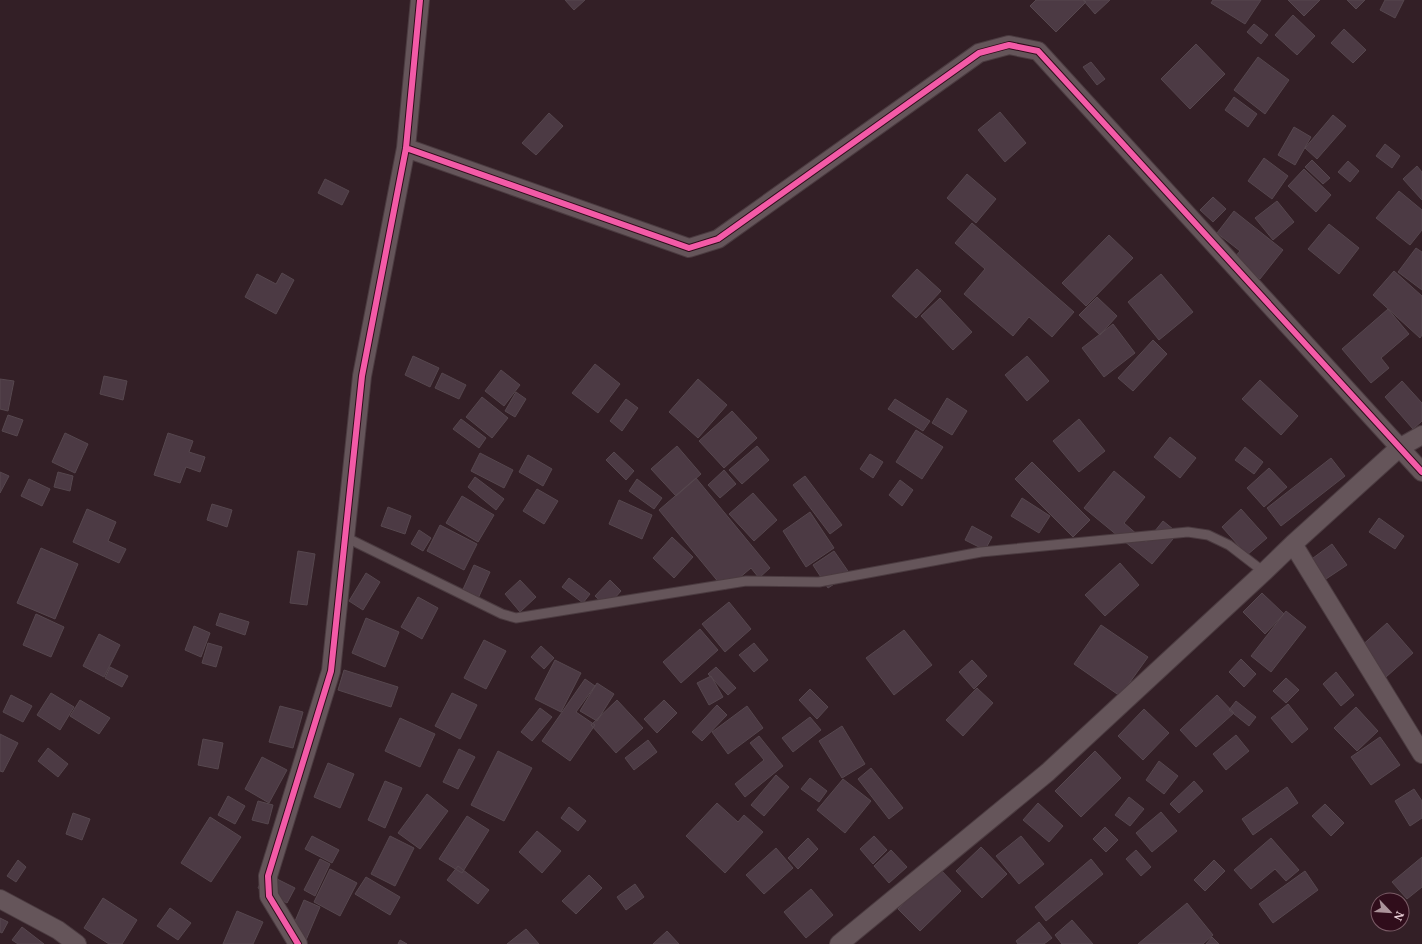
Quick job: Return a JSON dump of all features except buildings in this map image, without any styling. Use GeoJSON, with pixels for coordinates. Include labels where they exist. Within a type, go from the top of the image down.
{"type":"FeatureCollection","features":[{"type":"Feature","properties":{"kind":"street"},"geometry":{"type":"LineString","coordinates":[[298,944],[269,896],[268,876],[331,671],[362,376],[406,148],[420,0]]}},
{"type":"Feature","properties":{"kind":"street"},"geometry":{"type":"LineString","coordinates":[[406,148],[690,248],[718,240],[979,53],[1009,45],[1038,51],[1422,472]]}},
{"type":"Feature","properties":{"kind":"street"},"geometry":{"type":"LineString","coordinates":[[839,944],[1048,772],[1293,544],[1399,448],[1422,435]]}},
{"type":"Feature","properties":{"kind":"street"},"geometry":{"type":"LineString","coordinates":[[1293,544],[1422,754]]}},
{"type":"Feature","properties":{"kind":"street"},"geometry":{"type":"LineString","coordinates":[[0,899],[58,930],[77,944]]}},
{"type":"Feature","properties":{"kind":"lane"},"geometry":{"type":"LineString","coordinates":[[345,537],[502,614],[516,618],[746,581],[819,582],[982,552],[1188,532],[1208,535],[1229,544],[1264,572]]}},
{"type":"Feature","properties":{"kind":"cycle path"},"geometry":{"type":"LineString","coordinates":[[298,944],[269,896],[268,876],[331,671],[362,376],[406,148],[420,0]]}},
{"type":"Feature","properties":{"kind":"cycle path"},"geometry":{"type":"LineString","coordinates":[[406,148],[689,248],[718,239],[979,53],[1009,45],[1038,51],[1422,472]]}}]}
